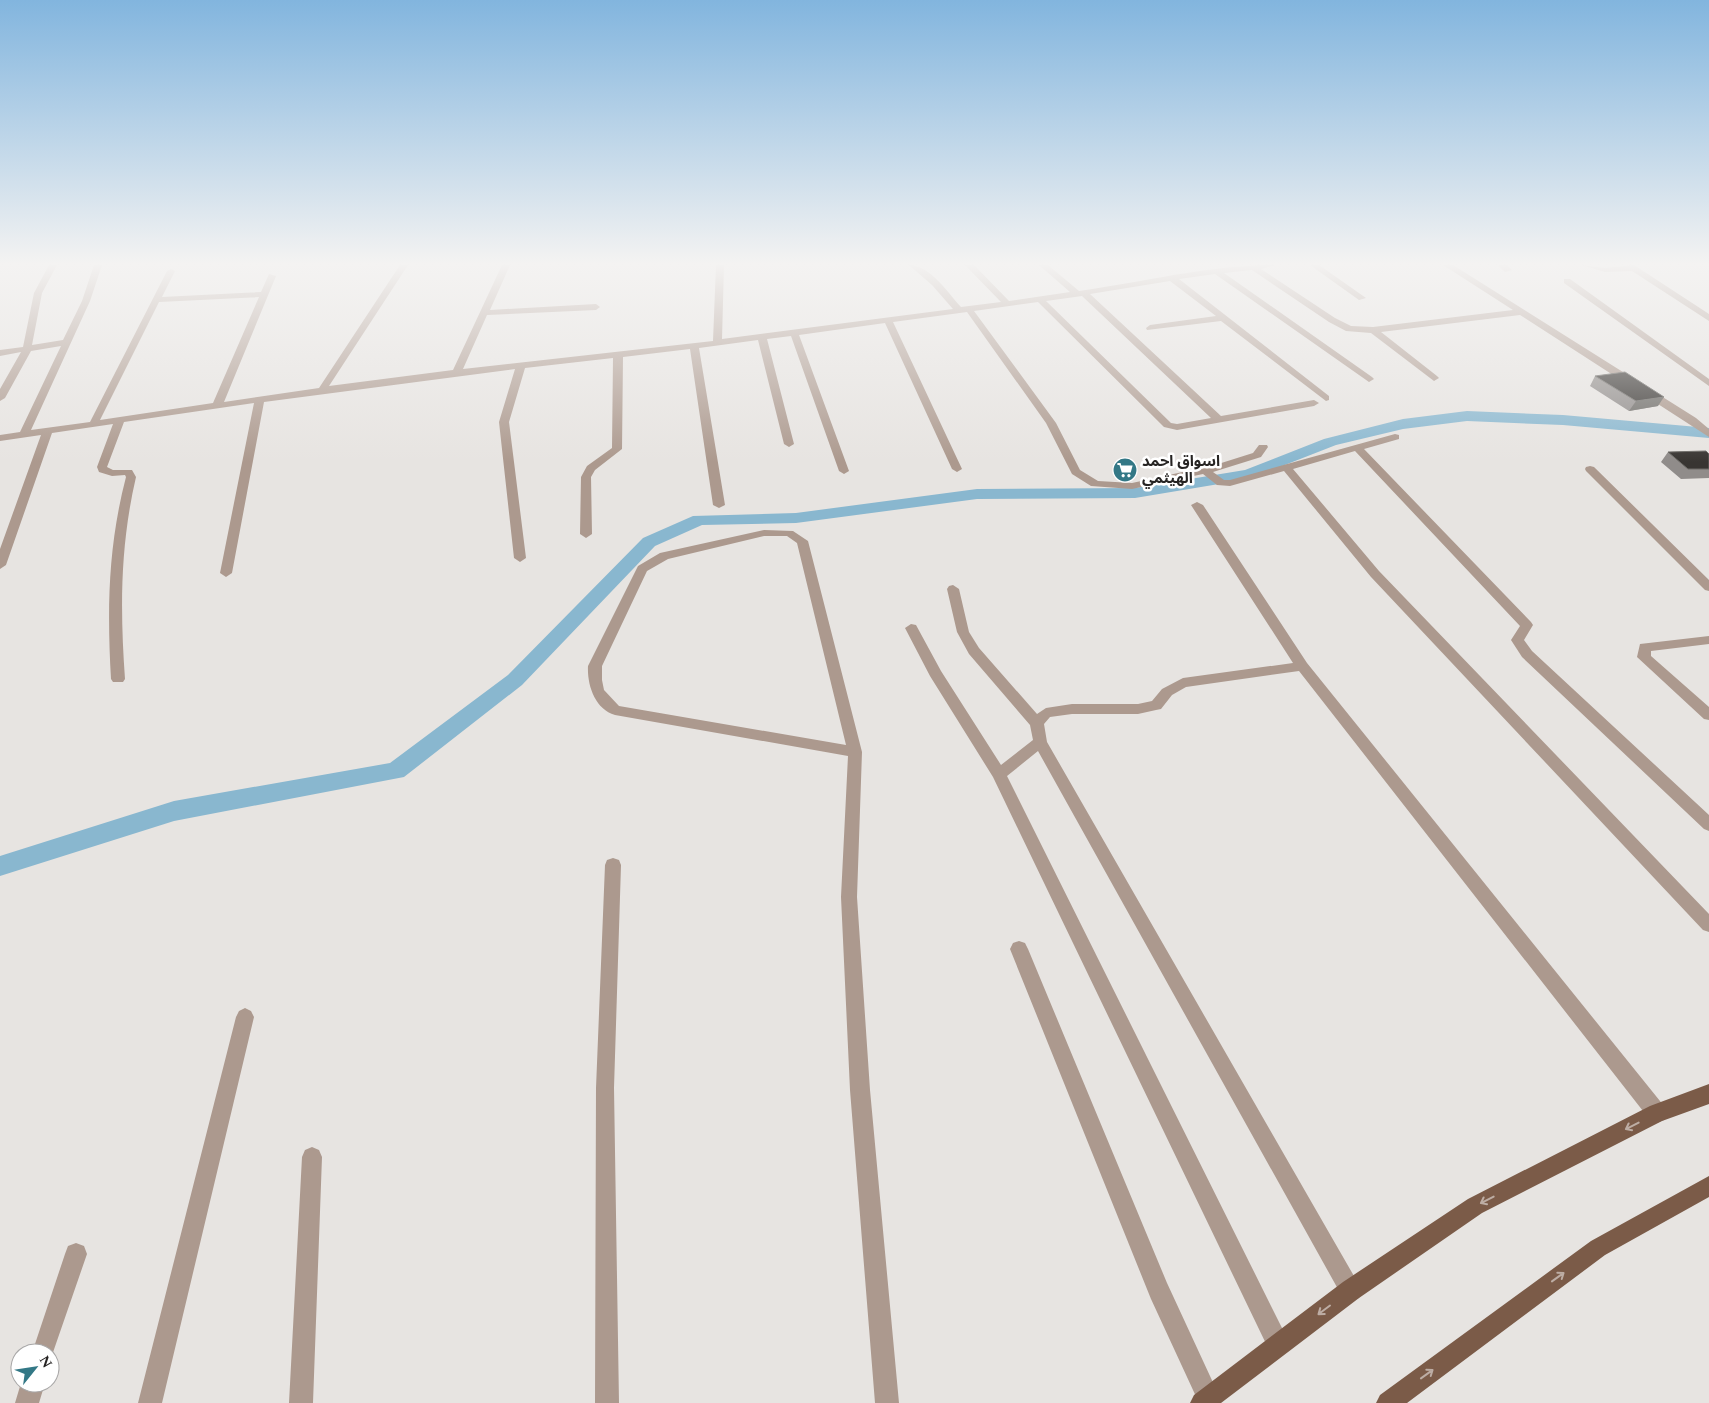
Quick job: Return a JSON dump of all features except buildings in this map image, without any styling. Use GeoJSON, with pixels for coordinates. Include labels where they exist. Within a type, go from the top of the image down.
{"type":"FeatureCollection","features":[{"type":"Feature","properties":{"kind":"main road"},"geometry":{"type":"LineString","coordinates":[[1205,1400],[1351,1290],[1475,1206],[1657,1113],[1709,1094]]}},
{"type":"Feature","properties":{"kind":"main road"},"geometry":{"type":"LineString","coordinates":[[1388,1403],[1598,1248],[1709,1186]]}},
{"type":"Feature","properties":{"kind":"street"},"geometry":{"type":"LineString","coordinates":[[0,398],[27,349],[31,330]]}},
{"type":"Feature","properties":{"kind":"street"},"geometry":{"type":"LineString","coordinates":[[24,434],[73,330]]}},
{"type":"Feature","properties":{"kind":"street"},"geometry":{"type":"LineString","coordinates":[[94,423],[141,330]]}},
{"type":"Feature","properties":{"kind":"street"},"geometry":{"type":"LineString","coordinates":[[217,406],[249,330]]}},
{"type":"Feature","properties":{"kind":"street"},"geometry":{"type":"LineString","coordinates":[[322,390],[361,330]]}},
{"type":"Feature","properties":{"kind":"street"},"geometry":{"type":"LineString","coordinates":[[457,372],[476,330]]}},
{"type":"Feature","properties":{"kind":"street"},"geometry":{"type":"LineString","coordinates":[[717,330],[717,342]]}},
{"type":"Feature","properties":{"kind":"street"},"geometry":{"type":"LineString","coordinates":[[0,438],[457,372],[618,356],[812,330]]}},
{"type":"Feature","properties":{"kind":"street"},"geometry":{"type":"LineString","coordinates":[[893,330],[958,469]]}},
{"type":"Feature","properties":{"kind":"street"},"geometry":{"type":"LineString","coordinates":[[979,330],[1050,424],[1076,472],[1095,484],[1132,486],[1205,471],[1257,454],[1263,447]]}},
{"type":"Feature","properties":{"kind":"street"},"geometry":{"type":"LineString","coordinates":[[1072,330],[1168,425],[1177,427],[1314,403]]}},
{"type":"Feature","properties":{"kind":"street"},"geometry":{"type":"LineString","coordinates":[[1121,330],[1219,420]]}},
{"type":"Feature","properties":{"kind":"street"},"geometry":{"type":"LineString","coordinates":[[1239,330],[1326,398]]}},
{"type":"Feature","properties":{"kind":"street"},"geometry":{"type":"LineString","coordinates":[[1302,330],[1369,379]]}},
{"type":"Feature","properties":{"kind":"street"},"geometry":{"type":"LineString","coordinates":[[1374,330],[1434,378]]}},
{"type":"Feature","properties":{"kind":"street"},"geometry":{"type":"LineString","coordinates":[[1550,330],[1692,420],[1709,434]]}},
{"type":"Feature","properties":{"kind":"street"},"geometry":{"type":"LineString","coordinates":[[1635,330],[1709,383]]}},
{"type":"Feature","properties":{"kind":"street"},"geometry":{"type":"LineString","coordinates":[[794,333],[844,471]]}},
{"type":"Feature","properties":{"kind":"street"},"geometry":{"type":"LineString","coordinates":[[762,338],[790,444]]}},
{"type":"Feature","properties":{"kind":"street"},"geometry":{"type":"LineString","coordinates":[[0,353],[68,342]]}},
{"type":"Feature","properties":{"kind":"street"},"geometry":{"type":"LineString","coordinates":[[694,346],[719,505]]}},
{"type":"Feature","properties":{"kind":"street"},"geometry":{"type":"LineString","coordinates":[[586,534],[586,476],[591,468],[617,449],[618,356]]}},
{"type":"Feature","properties":{"kind":"street"},"geometry":{"type":"LineString","coordinates":[[520,558],[504,422],[521,366]]}},
{"type":"Feature","properties":{"kind":"street"},"geometry":{"type":"LineString","coordinates":[[226,573],[259,400]]}},
{"type":"Feature","properties":{"kind":"street"},"geometry":{"type":"LineString","coordinates":[[118,679],[113,609],[114,574],[120,520],[132,477],[128,472],[107,473],[102,467],[120,420]]}},
{"type":"Feature","properties":{"kind":"street"},"geometry":{"type":"LineString","coordinates":[[1692,420],[1709,420]]}},
{"type":"Feature","properties":{"kind":"street"},"geometry":{"type":"LineString","coordinates":[[0,565],[48,430]]}},
{"type":"Feature","properties":{"kind":"street"},"geometry":{"type":"LineString","coordinates":[[1205,471],[1221,484],[1230,483],[1395,437]]}},
{"type":"Feature","properties":{"kind":"street"},"geometry":{"type":"LineString","coordinates":[[1356,447],[1527,625],[1517,640],[1527,654],[1709,825]]}},
{"type":"Feature","properties":{"kind":"street"},"geometry":{"type":"LineString","coordinates":[[1286,467],[1375,574],[1709,925]]}},
{"type":"Feature","properties":{"kind":"street"},"geometry":{"type":"LineString","coordinates":[[1590,469],[1709,587]]}},
{"type":"Feature","properties":{"kind":"street"},"geometry":{"type":"LineString","coordinates":[[1197,505],[1302,666],[1657,1113]]}},
{"type":"Feature","properties":{"kind":"street"},"geometry":{"type":"LineString","coordinates":[[855,752],[616,710],[603,699],[593,682],[595,666],[642,569],[664,556],[764,534],[789,533],[802,541],[855,752],[849,897],[860,1090],[887,1403]]}},
{"type":"Feature","properties":{"kind":"street"},"geometry":{"type":"LineString","coordinates":[[953,589],[963,632],[974,651],[1037,723],[1040,742],[1351,1290]]}},
{"type":"Feature","properties":{"kind":"street"},"geometry":{"type":"LineString","coordinates":[[912,628],[934,674],[999,774],[1278,1344]]}},
{"type":"Feature","properties":{"kind":"street"},"geometry":{"type":"LineString","coordinates":[[1709,640],[1645,647],[1644,657],[1709,715]]}},
{"type":"Feature","properties":{"kind":"street"},"geometry":{"type":"LineString","coordinates":[[1037,723],[1046,714],[1072,709],[1138,709],[1156,705],[1167,692],[1183,683],[1302,666]]}},
{"type":"Feature","properties":{"kind":"street"},"geometry":{"type":"LineString","coordinates":[[999,774],[1040,742]]}},
{"type":"Feature","properties":{"kind":"street"},"geometry":{"type":"LineString","coordinates":[[608,1403],[605,1088],[613,865]]}},
{"type":"Feature","properties":{"kind":"street"},"geometry":{"type":"LineString","coordinates":[[1019,950],[1205,1400]]}},
{"type":"Feature","properties":{"kind":"street"},"geometry":{"type":"LineString","coordinates":[[150,1403],[245,1017]]}},
{"type":"Feature","properties":{"kind":"street"},"geometry":{"type":"LineString","coordinates":[[301,1403],[312,1157]]}},
{"type":"Feature","properties":{"kind":"street"},"geometry":{"type":"LineString","coordinates":[[46,1343],[76,1254]]}},
{"type":"Feature","properties":{"kind":"waterway"},"geometry":{"type":"LineString","coordinates":[[0,866],[174,811],[396,771],[515,680],[649,542],[699,520],[796,518],[977,494],[1135,493],[1249,474],[1330,442],[1403,424],[1467,416],[1563,420],[1709,433]]}},
{"type":"Feature","properties":{"kind":"place","name":"اسواق احمد الهيثمي"},"geometry":{"type":"Point","coordinates":[1125,470]}}]}
